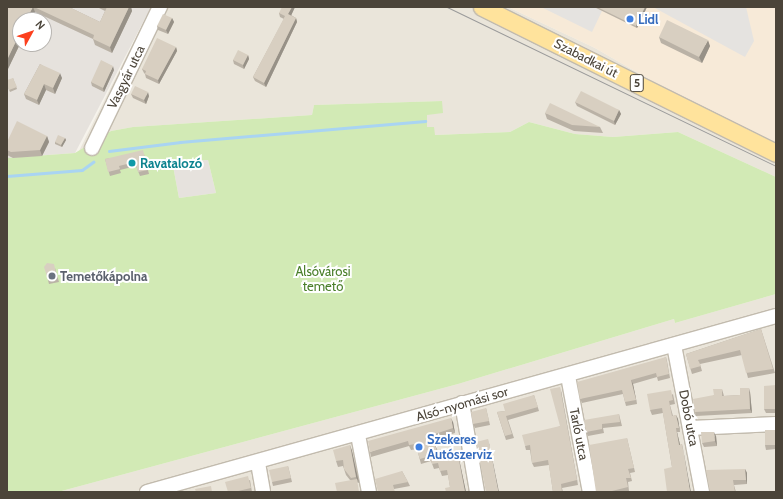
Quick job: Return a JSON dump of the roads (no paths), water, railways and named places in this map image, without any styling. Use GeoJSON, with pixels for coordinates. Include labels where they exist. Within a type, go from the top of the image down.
{"type":"FeatureCollection","features":[{"type":"Feature","properties":{"kind":"main road","name":"Szabadkai út"},"geometry":{"type":"LineString","coordinates":[[482,7],[776,153]]}},
{"type":"Feature","properties":{"kind":"street","name":"Vasgyár utca"},"geometry":{"type":"LineString","coordinates":[[92,148],[160,7]]}},
{"type":"Feature","properties":{"kind":"street","name":"Alsó-nyomási sor"},"geometry":{"type":"LineString","coordinates":[[147,492],[258,463],[358,435],[462,403],[568,376],[776,316]]}},
{"type":"Feature","properties":{"kind":"street","name":"Dobó utca"},"geometry":{"type":"LineString","coordinates":[[674,345],[702,492]]}},
{"type":"Feature","properties":{"kind":"street","name":"Tarló utca"},"geometry":{"type":"LineString","coordinates":[[568,376],[590,492]]}},
{"type":"Feature","properties":{"kind":"street"},"geometry":{"type":"LineString","coordinates":[[462,403],[477,492]]}},
{"type":"Feature","properties":{"kind":"street"},"geometry":{"type":"LineString","coordinates":[[691,428],[776,424]]}},
{"type":"Feature","properties":{"kind":"street"},"geometry":{"type":"LineString","coordinates":[[358,435],[368,492]]}},
{"type":"Feature","properties":{"kind":"street"},"geometry":{"type":"LineString","coordinates":[[258,463],[263,492]]}},
{"type":"Feature","properties":{"kind":"waterway"},"geometry":{"type":"LineString","coordinates":[[109,151],[180,142],[425,121]]}},
{"type":"Feature","properties":{"kind":"waterway"},"geometry":{"type":"LineString","coordinates":[[7,176],[82,170],[93,162]]}},
{"type":"Feature","properties":{"kind":"tram line"},"geometry":{"type":"LineString","coordinates":[[447,7],[776,166]]}},
{"type":"Feature","properties":{"kind":"place","name":"Lidl"},"geometry":{"type":"Point","coordinates":[630,19]}},
{"type":"Feature","properties":{"kind":"place","name":"Ravatalozó"},"geometry":{"type":"Point","coordinates":[132,163]}},
{"type":"Feature","properties":{"kind":"place","name":"Temetőkápolna"},"geometry":{"type":"Point","coordinates":[52,276]}},
{"type":"Feature","properties":{"kind":"place","name":"Szekeres Autószerviz"},"geometry":{"type":"Point","coordinates":[419,447]}},
{"type":"Feature","properties":{"kind":"park label","name":"Alsóvárosi temető"},"geometry":{"type":"Point","coordinates":[323,280]}}]}
